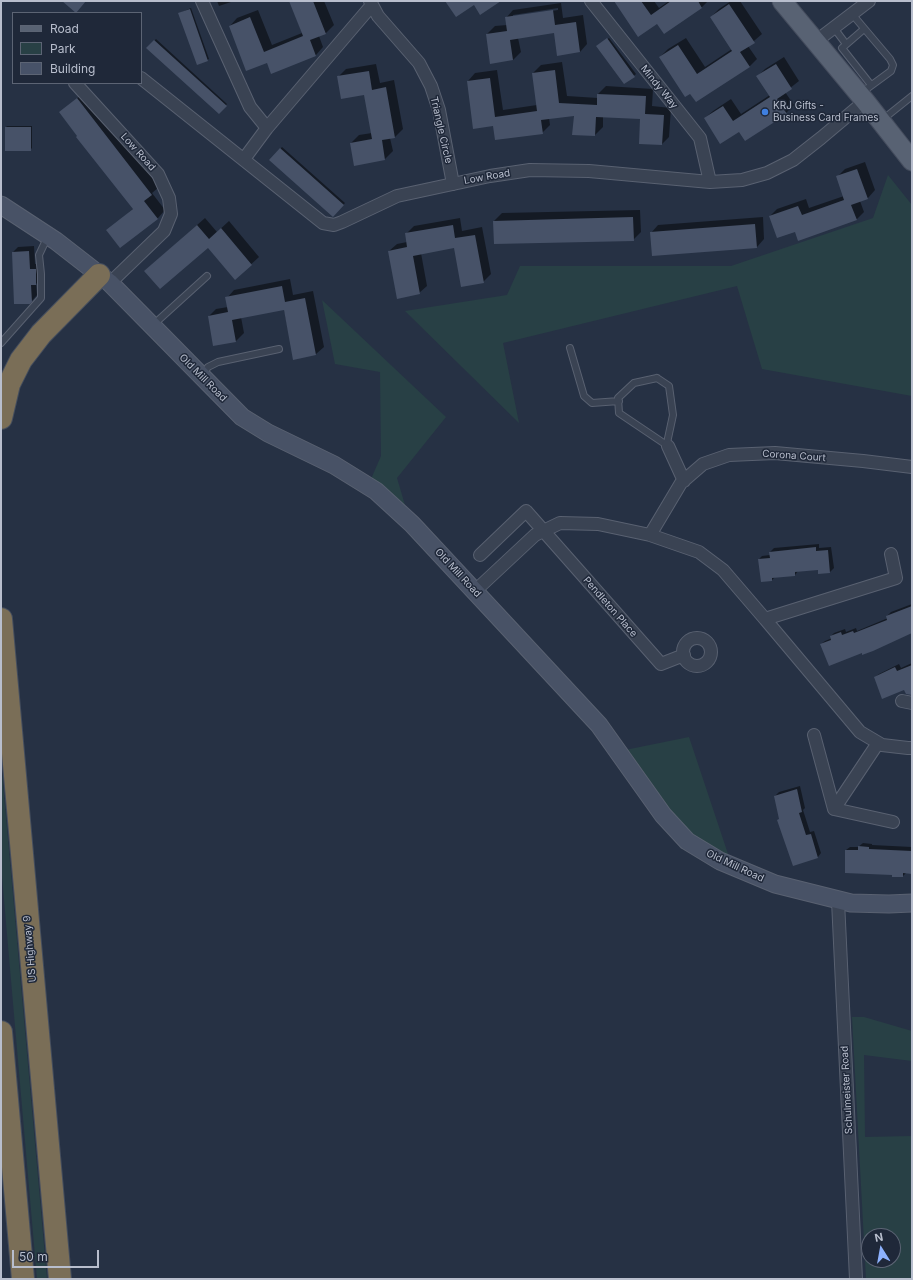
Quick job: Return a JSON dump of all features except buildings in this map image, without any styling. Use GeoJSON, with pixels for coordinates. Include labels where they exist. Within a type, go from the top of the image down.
{"type":"FeatureCollection","features":[{"type":"Feature","properties":{"kind":"highway"},"geometry":{"type":"LineString","coordinates":[[1,418],[9,384],[22,360],[42,334],[104,279]]}},
{"type":"Feature","properties":{"kind":"highway","name":"US Highway 9"},"geometry":{"type":"LineString","coordinates":[[1,619],[60,1279]]}},
{"type":"Feature","properties":{"kind":"highway"},"geometry":{"type":"LineString","coordinates":[[1,1032],[23,1279]]}},
{"type":"Feature","properties":{"kind":"main road"},"geometry":{"type":"LineString","coordinates":[[782,1],[815,42],[865,93],[880,121],[912,161]]}},
{"type":"Feature","properties":{"kind":"street"},"geometry":{"type":"LineString","coordinates":[[202,1],[250,107],[267,128]]}},
{"type":"Feature","properties":{"kind":"street","name":"Mindy Way"},"geometry":{"type":"LineString","coordinates":[[591,1],[700,138],[710,182]]}},
{"type":"Feature","properties":{"kind":"street"},"geometry":{"type":"LineString","coordinates":[[815,42],[869,1]]}},
{"type":"Feature","properties":{"kind":"street"},"geometry":{"type":"LineString","coordinates":[[244,159],[267,128],[371,3]]}},
{"type":"Feature","properties":{"kind":"street","name":"Triangle Circle"},"geometry":{"type":"LineString","coordinates":[[371,3],[378,16],[419,63],[431,86],[439,110],[453,184]]}},
{"type":"Feature","properties":{"kind":"street","name":"Low Road"},"geometry":{"type":"LineString","coordinates":[[142,79],[323,223],[334,225],[397,196],[490,176],[530,170],[589,172],[710,182],[742,180],[767,173],[793,160],[821,138],[865,93]]}},
{"type":"Feature","properties":{"kind":"street","name":"Low Road"},"geometry":{"type":"LineString","coordinates":[[76,84],[158,174],[169,198],[170,214],[164,231],[104,279]]}},
{"type":"Feature","properties":{"kind":"street","name":"Old Mill Road"},"geometry":{"type":"LineString","coordinates":[[1,205],[48,236],[104,279],[242,418],[268,433],[334,465],[376,491],[412,524],[599,725],[663,814],[687,842],[720,861],[775,884],[838,901],[851,903],[912,903]]}},
{"type":"Feature","properties":{"kind":"street"},"geometry":{"type":"LineString","coordinates":[[668,446],[684,481]]}},
{"type":"Feature","properties":{"kind":"street","name":"Corona Court"},"geometry":{"type":"LineString","coordinates":[[650,535],[681,483],[703,464],[729,455],[775,452],[912,467]]}},
{"type":"Feature","properties":{"kind":"street","name":"Pendleton Place"},"geometry":{"type":"LineString","coordinates":[[480,555],[526,511],[661,664],[684,656]]}},
{"type":"Feature","properties":{"kind":"street"},"geometry":{"type":"LineString","coordinates":[[475,591],[535,534],[560,523],[598,524],[650,535],[699,552],[723,570],[860,732],[882,745],[912,748]]}},
{"type":"Feature","properties":{"kind":"street"},"geometry":{"type":"LineString","coordinates":[[765,619],[896,578],[891,554]]}},
{"type":"Feature","properties":{"kind":"street"},"geometry":{"type":"LineString","coordinates":[[814,735],[834,809]]}},
{"type":"Feature","properties":{"kind":"street"},"geometry":{"type":"LineString","coordinates":[[834,809],[878,743]]}},
{"type":"Feature","properties":{"kind":"street"},"geometry":{"type":"LineString","coordinates":[[834,809],[893,822]]}},
{"type":"Feature","properties":{"kind":"street","name":"Schulmeister Road"},"geometry":{"type":"LineString","coordinates":[[838,901],[856,1279]]}},
{"type":"Feature","properties":{"kind":"lane"},"geometry":{"type":"LineString","coordinates":[[852,14],[890,59],[893,65],[891,71],[865,93],[842,48],[864,29]]}},
{"type":"Feature","properties":{"kind":"lane"},"geometry":{"type":"LineString","coordinates":[[834,28],[846,44]]}},
{"type":"Feature","properties":{"kind":"lane"},"geometry":{"type":"LineString","coordinates":[[880,121],[912,96]]}},
{"type":"Feature","properties":{"kind":"lane"},"geometry":{"type":"LineString","coordinates":[[1,343],[41,298],[42,274],[39,255],[48,236]]}},
{"type":"Feature","properties":{"kind":"lane"},"geometry":{"type":"LineString","coordinates":[[152,326],[207,276]]}},
{"type":"Feature","properties":{"kind":"lane"},"geometry":{"type":"LineString","coordinates":[[570,348],[584,396],[592,402],[619,401]]}},
{"type":"Feature","properties":{"kind":"lane"},"geometry":{"type":"LineString","coordinates":[[201,376],[208,367],[218,362],[279,349]]}},
{"type":"Feature","properties":{"kind":"lane"},"geometry":{"type":"LineString","coordinates":[[657,378],[669,386],[672,415],[667,444],[668,446],[619,413],[618,398],[634,383],[657,378]]}},
{"type":"Feature","properties":{"kind":"green space"},"geometry":{"type":"Polygon","coordinates":[[[888,175],[912,205],[912,396],[762,369],[737,286],[503,343],[519,423],[405,311],[507,295],[520,266],[731,266],[873,218],[888,175]]]}},
{"type":"Feature","properties":{"kind":"green space"},"geometry":{"type":"Polygon","coordinates":[[[322,300],[446,417],[397,478],[407,512],[371,479],[381,456],[380,372],[335,364],[322,300]]]}},
{"type":"Feature","properties":{"kind":"green space"},"geometry":{"type":"Polygon","coordinates":[[[689,737],[731,863],[695,840],[667,812],[625,750],[689,737]]]}},
{"type":"Feature","properties":{"kind":"green space"},"geometry":{"type":"Polygon","coordinates":[[[1,762],[47,1279],[37,1279],[1,865],[1,762]]]}},
{"type":"Feature","properties":{"kind":"green space"},"geometry":{"type":"Polygon","coordinates":[[[852,1017],[864,1017],[912,1031],[912,1061],[864,1055],[865,1137],[912,1136],[912,1279],[866,1279],[865,1268],[901,1268],[901,1228],[863,1228],[852,1017]]]}},
{"type":"Feature","properties":{"kind":"place","name":"KRJ Gifts - Business Card Frames"},"geometry":{"type":"Point","coordinates":[765,112]}}]}
